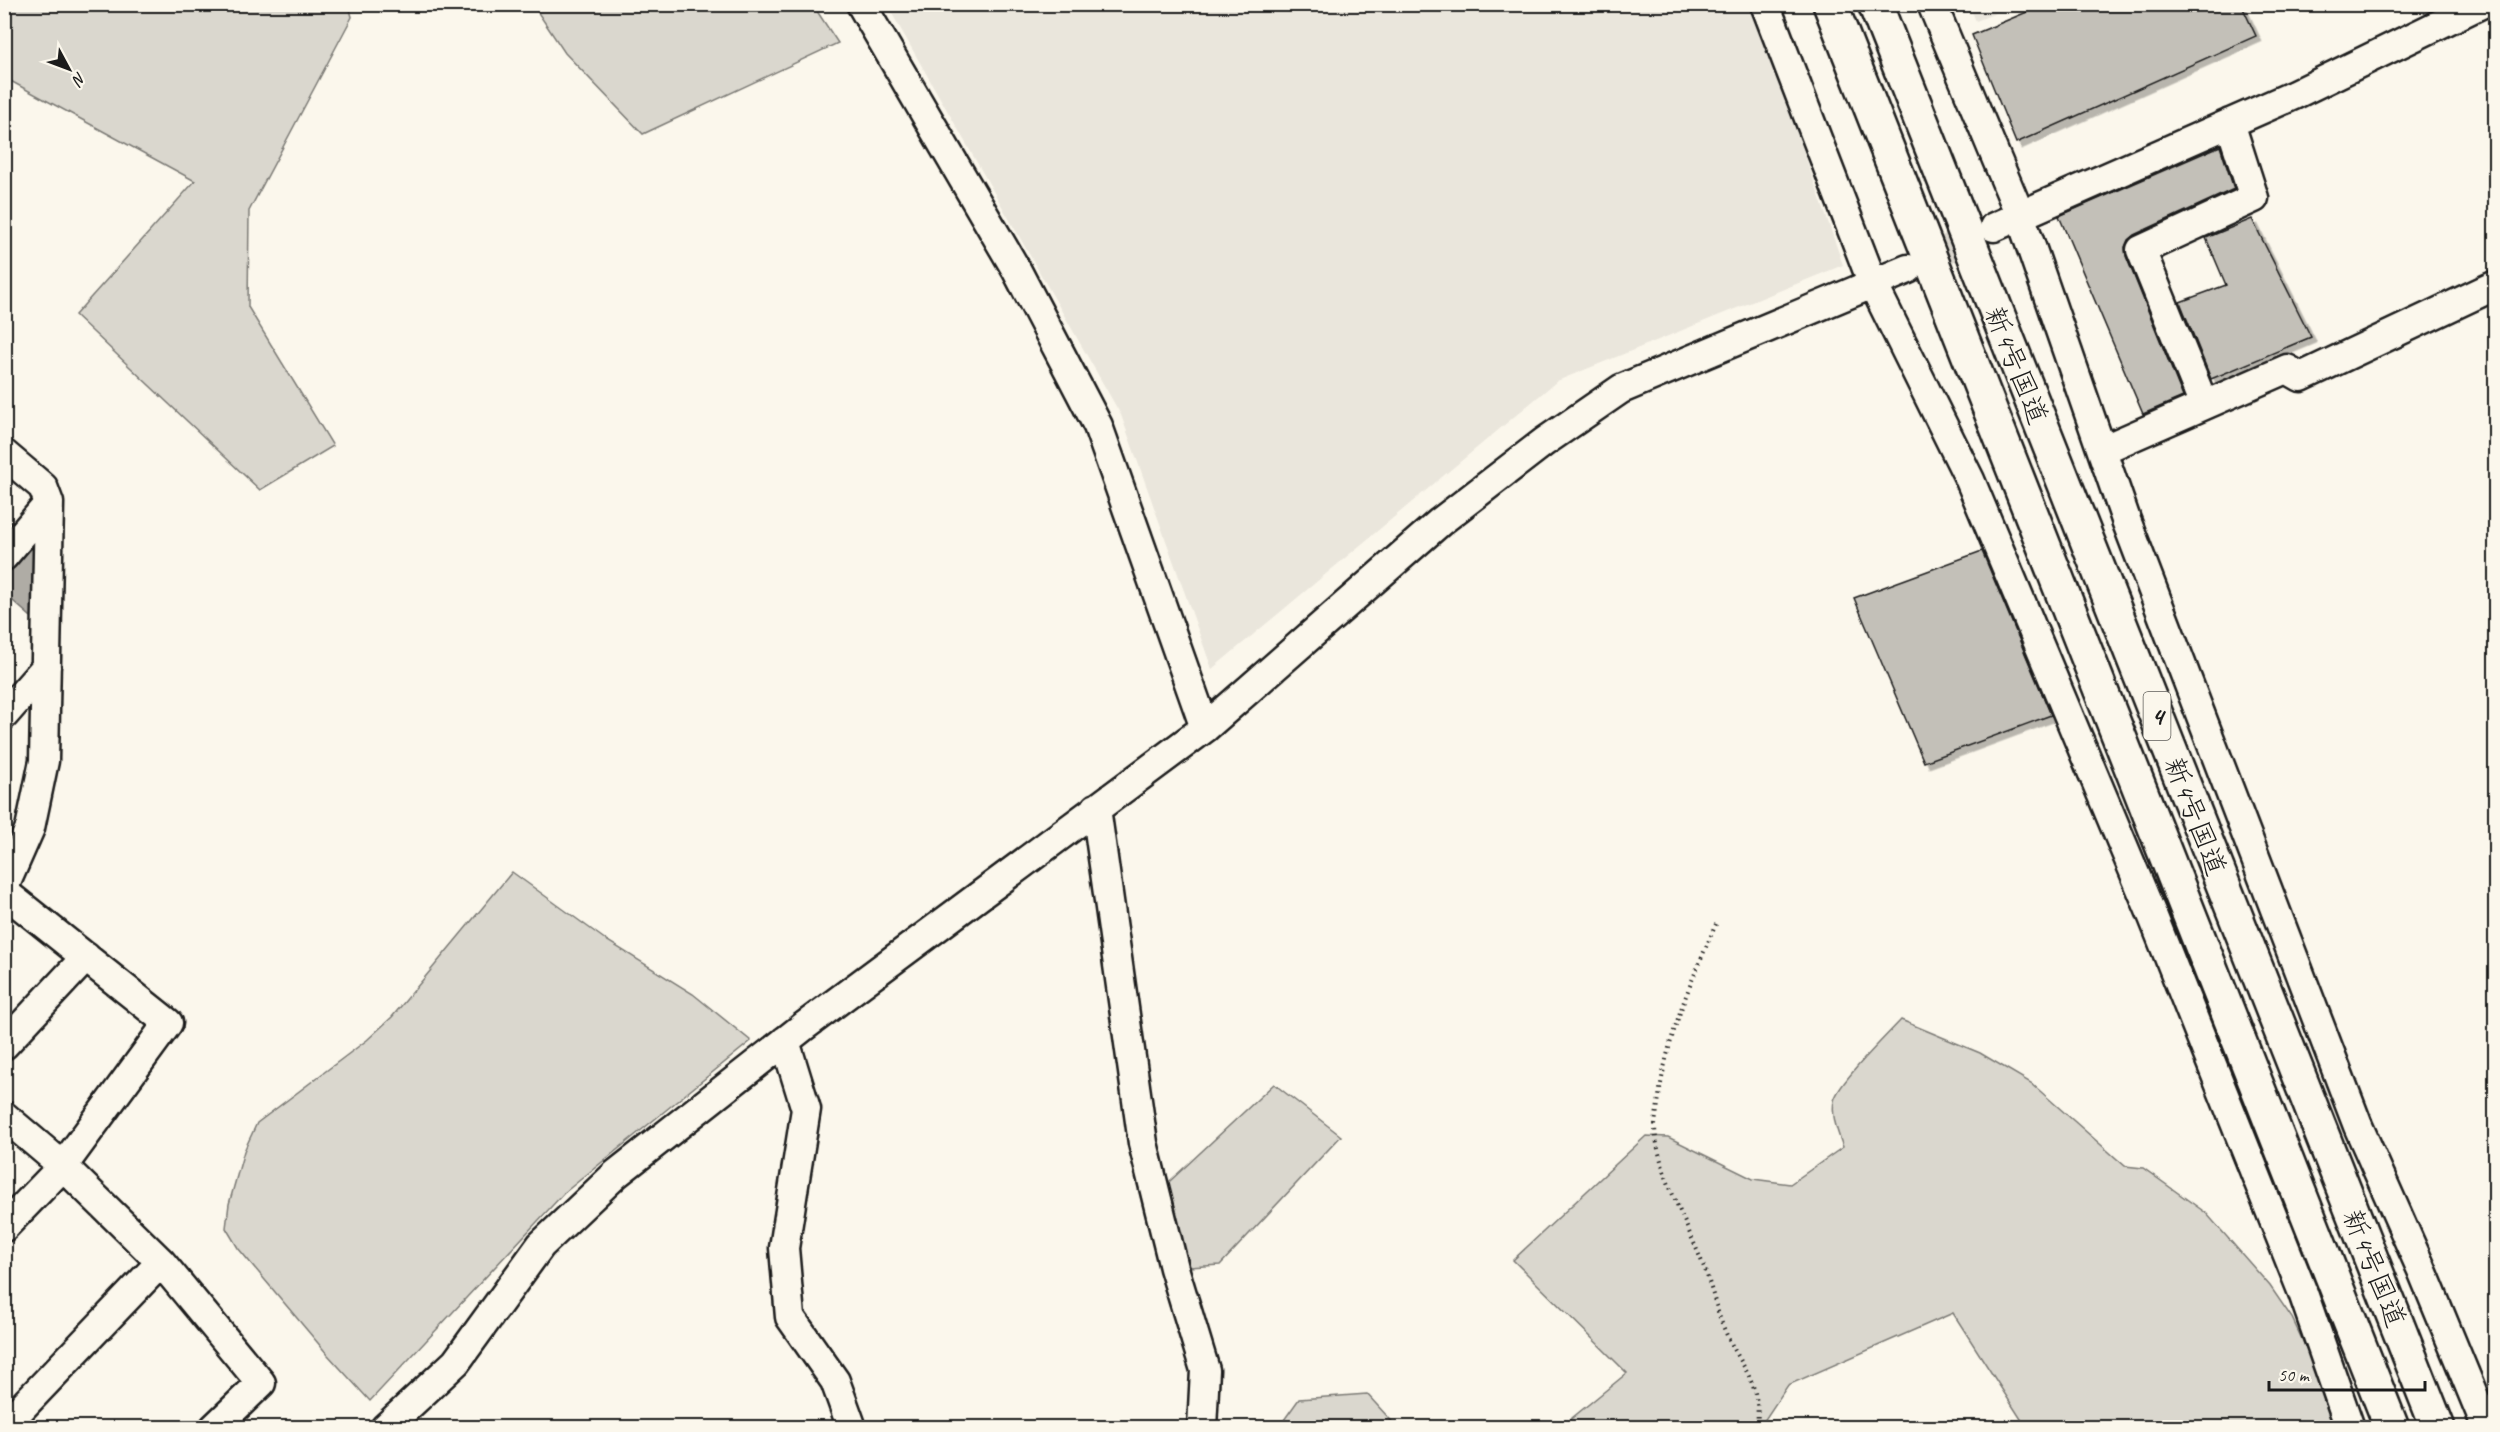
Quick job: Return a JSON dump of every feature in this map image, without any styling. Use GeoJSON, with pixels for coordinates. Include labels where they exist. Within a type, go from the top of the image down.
{"type":"FeatureCollection","features":[{"type":"Feature","properties":{"kind":"highway","name":"新4号国道"},"geometry":{"type":"LineString","coordinates":[[1830,4],[2392,1428]]}},
{"type":"Feature","properties":{"kind":"highway","name":"新4号国道"},"geometry":{"type":"LineString","coordinates":[[1875,4],[2438,1428]]}},
{"type":"Feature","properties":{"kind":"street"},"geometry":{"type":"LineString","coordinates":[[861,4],[1017,271],[1098,426],[1205,728]]}},
{"type":"Feature","properties":{"kind":"street"},"geometry":{"type":"LineString","coordinates":[[1765,4],[1873,284],[1970,480],[2153,917],[2303,1293],[2350,1428]]}},
{"type":"Feature","properties":{"kind":"street"},"geometry":{"type":"LineString","coordinates":[[1932,4],[2020,215],[2126,520],[2358,1126],[2421,1268],[2487,1428]]}},
{"type":"Feature","properties":{"kind":"street"},"geometry":{"type":"LineString","coordinates":[[1994,227],[2294,95],[2481,4]]}},
{"type":"Feature","properties":{"kind":"street"},"geometry":{"type":"LineString","coordinates":[[2204,405],[2141,250],[2254,198],[2230,123]]}},
{"type":"Feature","properties":{"kind":"street"},"geometry":{"type":"LineString","coordinates":[[385,1428],[456,1362],[541,1245],[616,1174],[785,1041],[1205,728],[1440,522],[1544,442],[1621,389],[1908,269]]}},
{"type":"Feature","properties":{"kind":"street"},"geometry":{"type":"LineString","coordinates":[[2102,450],[2287,369],[2301,377],[2496,285]]}},
{"type":"Feature","properties":{"kind":"street"},"geometry":{"type":"LineString","coordinates":[[4,454],[43,487],[50,503],[44,761],[30,828],[4,887]]}},
{"type":"Feature","properties":{"kind":"street"},"geometry":{"type":"LineString","coordinates":[[4,556],[50,503]]}},
{"type":"Feature","properties":{"kind":"street"},"geometry":{"type":"LineString","coordinates":[[4,715],[46,667]]}},
{"type":"Feature","properties":{"kind":"street"},"geometry":{"type":"LineString","coordinates":[[1096,808],[1143,1143],[1174,1268],[1204,1370],[1202,1428]]}},
{"type":"Feature","properties":{"kind":"street"},"geometry":{"type":"LineString","coordinates":[[4,892],[168,1023],[63,1166],[4,1227]]}},
{"type":"Feature","properties":{"kind":"street"},"geometry":{"type":"LineString","coordinates":[[2153,917],[2185,905]]}},
{"type":"Feature","properties":{"kind":"street"},"geometry":{"type":"LineString","coordinates":[[4,1045],[86,957]]}},
{"type":"Feature","properties":{"kind":"street"},"geometry":{"type":"LineString","coordinates":[[785,1041],[806,1109],[784,1248],[790,1317],[835,1381],[852,1428]]}},
{"type":"Feature","properties":{"kind":"street"},"geometry":{"type":"LineString","coordinates":[[2232,1116],[2265,1103]]}},
{"type":"Feature","properties":{"kind":"street"},"geometry":{"type":"LineString","coordinates":[[4,1116],[63,1166],[160,1262],[261,1383],[214,1428]]}},
{"type":"Feature","properties":{"kind":"street"},"geometry":{"type":"LineString","coordinates":[[2323,1139],[2358,1126]]}},
{"type":"Feature","properties":{"kind":"street"},"geometry":{"type":"LineString","coordinates":[[4,1425],[160,1262]]}},
{"type":"Feature","properties":{"kind":"path"},"geometry":{"type":"LineString","coordinates":[[1716,924],[1679,1016],[1663,1067],[1655,1127],[1663,1167],[1706,1272],[1728,1340],[1749,1374],[1760,1406],[1757,1428]]}},
{"type":"Feature","properties":{"kind":"shaded area"},"geometry":{"type":"Polygon","coordinates":[[[4,5],[349,5],[352,17],[249,211],[248,307],[333,446],[260,490],[75,315],[195,181],[5,78],[4,5]]]}},
{"type":"Feature","properties":{"kind":"shaded area"},"geometry":{"type":"Polygon","coordinates":[[[533,5],[813,5],[838,43],[643,134],[565,53],[533,5]]]}},
{"type":"Feature","properties":{"kind":"shaded area"},"geometry":{"type":"Polygon","coordinates":[[[887,5],[1753,5],[1843,265],[1557,381],[1212,669],[1121,415],[887,5]]]}},
{"type":"Feature","properties":{"kind":"shaded area"},"geometry":{"type":"Polygon","coordinates":[[[1969,5],[2016,5],[1976,21],[1969,5]]]}},
{"type":"Feature","properties":{"kind":"shaded area"},"geometry":{"type":"Polygon","coordinates":[[[49,503],[47,631],[5,594],[5,556],[49,503]]]}},
{"type":"Feature","properties":{"kind":"shaded area"},"geometry":{"type":"Polygon","coordinates":[[[512,872],[606,940],[693,994],[751,1041],[564,1193],[370,1401],[238,1248],[226,1228],[229,1204],[244,1151],[257,1123],[367,1040],[392,1017],[512,872]]]}},
{"type":"Feature","properties":{"kind":"shaded area"},"geometry":{"type":"Polygon","coordinates":[[[1901,1020],[1980,1053],[2031,1083],[2125,1166],[2143,1168],[2206,1213],[2270,1286],[2292,1318],[2321,1380],[2334,1427],[2026,1427],[1953,1313],[1788,1385],[1760,1427],[1561,1427],[1627,1373],[1513,1260],[1646,1136],[1668,1137],[1753,1179],[1790,1184],[1843,1147],[1833,1113],[1837,1093],[1874,1048],[1901,1020]]]}},
{"type":"Feature","properties":{"kind":"shaded area"},"geometry":{"type":"Polygon","coordinates":[[[1274,1084],[1341,1136],[1220,1265],[1174,1268],[1156,1194],[1274,1084]]]}},
{"type":"Feature","properties":{"kind":"shaded area"},"geometry":{"type":"Polygon","coordinates":[[[1367,1394],[1397,1427],[1279,1427],[1299,1399],[1367,1394]]]}},
{"type":"Feature","properties":{"kind":"building"},"geometry":{"type":"Polygon","coordinates":[[[2046,4],[2241,4],[2256,36],[2016,143],[1972,35],[2046,4]]]}},
{"type":"Feature","properties":{"kind":"building"},"geometry":{"type":"Polygon","coordinates":[[[2220,146],[2234,189],[2134,235],[2125,247],[2126,256],[2183,397],[2143,414],[2059,216],[2220,146]]]}},
{"type":"Feature","properties":{"kind":"building"},"geometry":{"type":"Polygon","coordinates":[[[2252,219],[2311,337],[2211,379],[2180,302],[2226,285],[2206,238],[2252,219]]]}},
{"type":"Feature","properties":{"kind":"building"},"geometry":{"type":"Polygon","coordinates":[[[1982,551],[2051,715],[1924,762],[1854,598],[1982,551]]]}},
{"type":"Feature","properties":{"kind":"tunnel"},"geometry":{"type":"LineString","coordinates":[[1909,268],[1986,230]]}}]}
